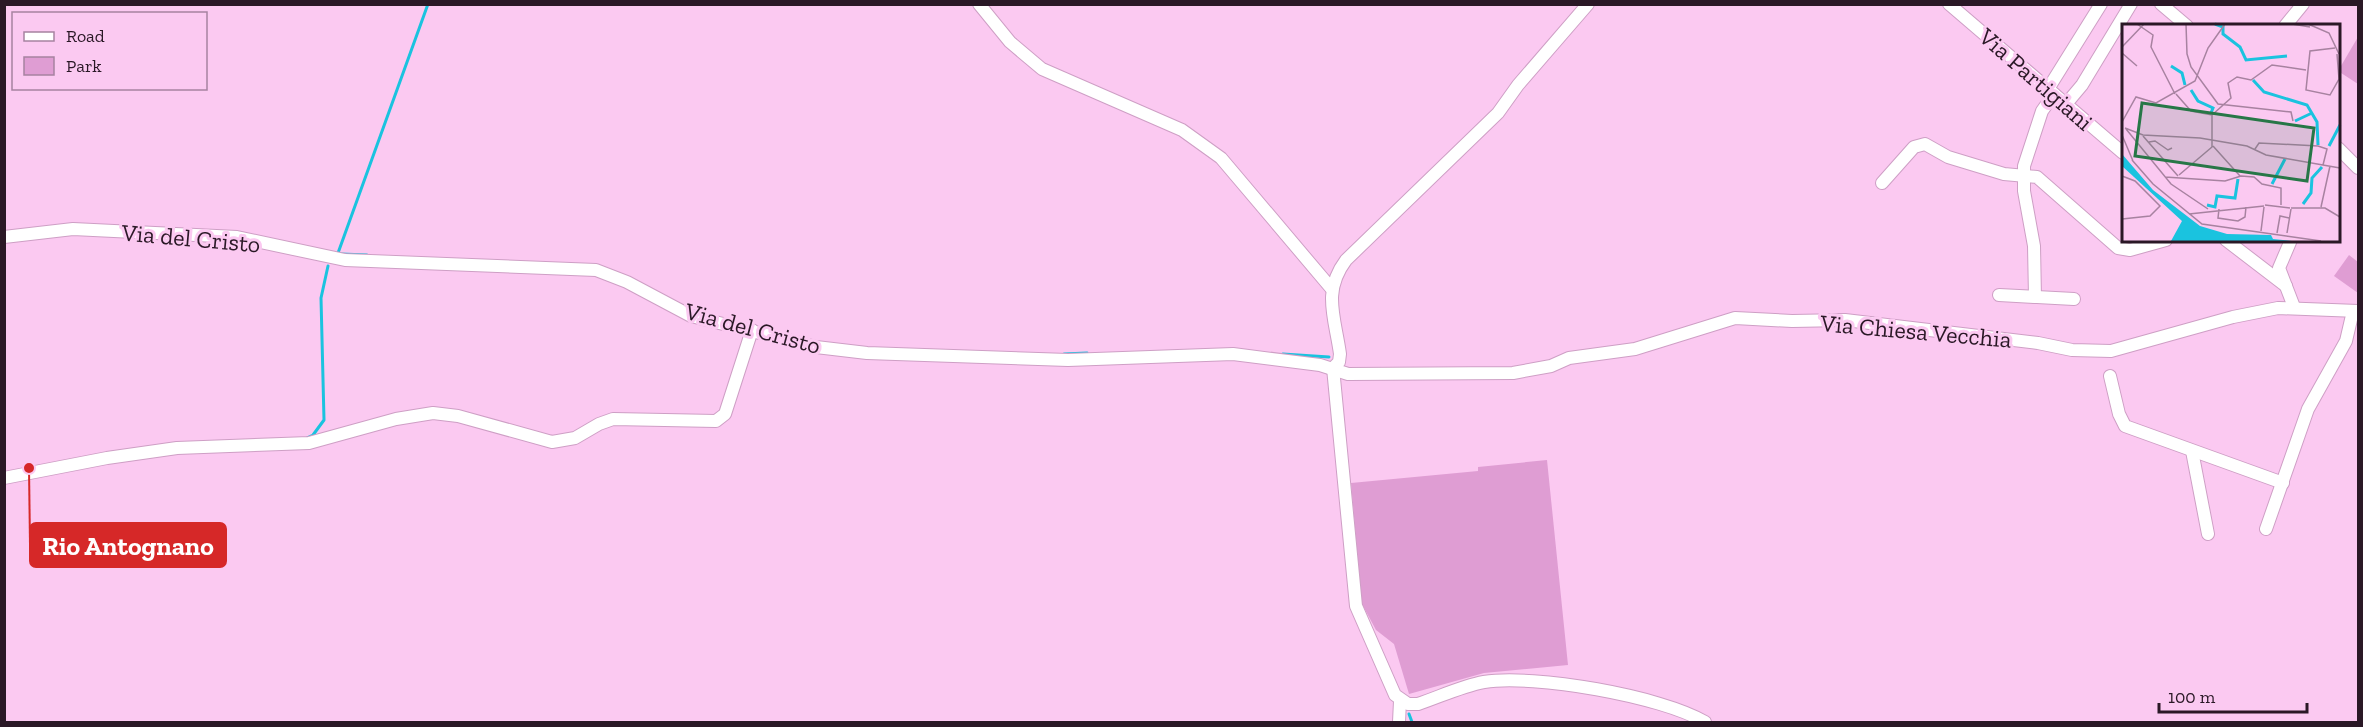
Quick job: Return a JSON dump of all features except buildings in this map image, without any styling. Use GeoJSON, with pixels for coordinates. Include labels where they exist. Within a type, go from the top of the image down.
{"type":"FeatureCollection","features":[{"type":"Feature","properties":{"kind":"street"},"geometry":{"type":"LineString","coordinates":[[980,4],[1010,42],[1042,69],[1182,130],[1221,158],[1331,288]]}},
{"type":"Feature","properties":{"kind":"street"},"geometry":{"type":"LineString","coordinates":[[1399,723],[1400,701],[1391,687],[1356,606],[1333,368],[1339,362],[1340,354],[1331,288],[1337,273],[1355,252],[1498,113],[1518,85],[1588,4]]}},
{"type":"Feature","properties":{"kind":"street","name":"Via Partigiani"},"geometry":{"type":"LineString","coordinates":[[1949,4],[2122,152]]}},
{"type":"Feature","properties":{"kind":"street"},"geometry":{"type":"LineString","coordinates":[[2035,297],[2034,246],[2024,175],[2025,159],[2051,92],[2101,4]]}},
{"type":"Feature","properties":{"kind":"street"},"geometry":{"type":"LineString","coordinates":[[2066,104],[2082,85],[2132,4]]}},
{"type":"Feature","properties":{"kind":"street"},"geometry":{"type":"LineString","coordinates":[[2161,4],[2185,24]]}},
{"type":"Feature","properties":{"kind":"street"},"geometry":{"type":"LineString","coordinates":[[2287,24],[2303,4]]}},
{"type":"Feature","properties":{"kind":"street"},"geometry":{"type":"LineString","coordinates":[[1882,183],[1914,147],[1925,144],[1948,157],[2004,174],[2037,177],[2118,248],[2130,250],[2159,242]]}},
{"type":"Feature","properties":{"kind":"street"},"geometry":{"type":"LineString","coordinates":[[2339,150],[2358,168]]}},
{"type":"Feature","properties":{"kind":"street","name":"Via del Cristo"},"geometry":{"type":"LineString","coordinates":[[4,237],[73,228],[237,237],[345,260],[596,270],[627,282],[691,316],[816,347],[867,353],[1068,360],[1233,354],[1333,368]]}},
{"type":"Feature","properties":{"kind":"street"},"geometry":{"type":"LineString","coordinates":[[2228,242],[2286,286]]}},
{"type":"Feature","properties":{"kind":"street"},"geometry":{"type":"LineString","coordinates":[[2290,242],[2280,262],[2280,273],[2294,307]]}},
{"type":"Feature","properties":{"kind":"street"},"geometry":{"type":"LineString","coordinates":[[1336,324],[1339,289],[1355,252]]}},
{"type":"Feature","properties":{"kind":"street"},"geometry":{"type":"LineString","coordinates":[[2259,267],[2271,268],[2280,262]]}},
{"type":"Feature","properties":{"kind":"street"},"geometry":{"type":"LineString","coordinates":[[1999,296],[2074,299]]}},
{"type":"Feature","properties":{"kind":"street","name":"Via Chiesa Vecchia"},"geometry":{"type":"LineString","coordinates":[[1333,368],[1348,374],[1513,373],[1551,366],[1569,358],[1635,349],[1735,318],[1792,321],[1845,320],[2038,343],[2072,350],[2111,351],[2233,317],[2294,307],[2356,311]]}},
{"type":"Feature","properties":{"kind":"street"},"geometry":{"type":"LineString","coordinates":[[2266,529],[2308,409],[2346,341],[2356,311]]}},
{"type":"Feature","properties":{"kind":"street"},"geometry":{"type":"LineString","coordinates":[[4,478],[107,458],[177,448],[309,443],[366,426],[433,413],[469,419],[552,442],[574,438],[613,419],[716,420],[725,414],[752,330]]}},
{"type":"Feature","properties":{"kind":"street"},"geometry":{"type":"LineString","coordinates":[[2111,351],[2110,376],[2122,423],[2137,432],[2283,483]]}},
{"type":"Feature","properties":{"kind":"street"},"geometry":{"type":"LineString","coordinates":[[2192,451],[2208,534]]}},
{"type":"Feature","properties":{"kind":"street"},"geometry":{"type":"LineString","coordinates":[[1400,701],[1418,704],[1482,682],[1540,680],[1650,701],[1705,723]]}},
{"type":"Feature","properties":{"kind":"green space"},"geometry":{"type":"Polygon","coordinates":[[[2358,37],[2358,84],[2339,72],[2358,37]]]}},
{"type":"Feature","properties":{"kind":"green space"},"geometry":{"type":"Polygon","coordinates":[[[2349,255],[2358,262],[2358,293],[2334,276],[2349,255]]]}},
{"type":"Feature","properties":{"kind":"green space"},"geometry":{"type":"Polygon","coordinates":[[[1547,460],[1568,665],[1484,673],[1409,694],[1394,644],[1376,630],[1362,604],[1351,483],[1478,471],[1478,467],[1547,460]]]}},
{"type":"Feature","properties":{"kind":"waterway"},"geometry":{"type":"LineString","coordinates":[[338,253],[428,4]]}},
{"type":"Feature","properties":{"kind":"waterway"},"geometry":{"type":"LineString","coordinates":[[341,254],[367,255]]}},
{"type":"Feature","properties":{"kind":"waterway"},"geometry":{"type":"LineString","coordinates":[[307,438],[313,435],[324,420],[321,298],[328,266]]}},
{"type":"Feature","properties":{"kind":"waterway"},"geometry":{"type":"LineString","coordinates":[[688,308],[705,313]]}},
{"type":"Feature","properties":{"kind":"waterway"},"geometry":{"type":"LineString","coordinates":[[1064,354],[1087,353]]}},
{"type":"Feature","properties":{"kind":"waterway"},"geometry":{"type":"LineString","coordinates":[[1283,354],[1329,357]]}},
{"type":"Feature","properties":{"kind":"waterway"},"geometry":{"type":"LineString","coordinates":[[1409,714],[1412,722]]}},
{"type":"Feature","properties":{"kind":"place","name":"Rio Antognano"},"geometry":{"type":"Point","coordinates":[29,468]}}]}
